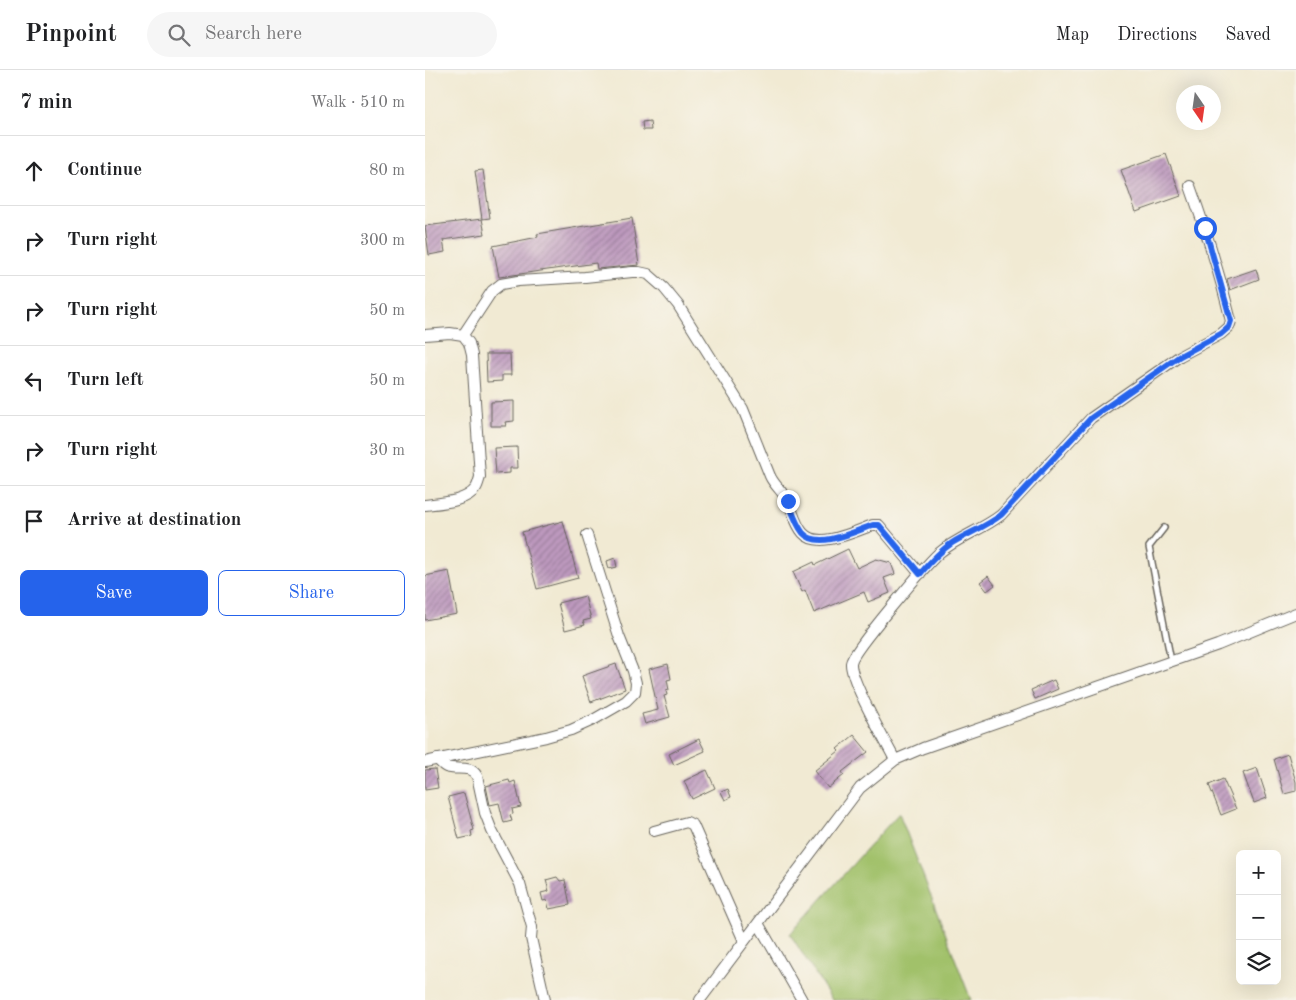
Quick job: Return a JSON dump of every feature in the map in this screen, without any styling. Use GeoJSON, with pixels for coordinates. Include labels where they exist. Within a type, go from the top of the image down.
{"type":"FeatureCollection","features":[{"type":"Feature","properties":{"kind":"street"},"geometry":{"type":"LineString","coordinates":[[895,760],[863,697],[851,662],[884,616],[938,554],[953,542],[992,522],[1001,515],[1091,418],[1180,356],[1221,334],[1229,327],[1231,321],[1222,284],[1205,228],[1189,186]]}},
{"type":"Feature","properties":{"kind":"street"},"geometry":{"type":"LineString","coordinates":[[463,335],[493,291],[501,284],[632,272],[648,274],[664,288],[678,305],[743,408],[769,476],[788,501],[803,533],[809,538],[827,540],[873,525],[879,525],[920,574]]}},
{"type":"Feature","properties":{"kind":"street"},"geometry":{"type":"LineString","coordinates":[[425,335],[450,333],[463,335],[469,343],[472,355],[481,476],[476,488],[467,495],[454,500],[425,505]]}},
{"type":"Feature","properties":{"kind":"street"},"geometry":{"type":"LineString","coordinates":[[425,762],[571,730],[627,701],[635,692],[636,683],[633,671],[619,636],[587,535]]}},
{"type":"Feature","properties":{"kind":"street"},"geometry":{"type":"LineString","coordinates":[[700,1000],[860,788],[895,760],[923,748],[1218,645],[1296,612]]}},
{"type":"Feature","properties":{"kind":"street"},"geometry":{"type":"LineString","coordinates":[[437,759],[445,767],[469,769],[477,776],[485,813],[492,831],[520,884],[532,927],[531,938],[545,1000]]}},
{"type":"Feature","properties":{"kind":"street"},"geometry":{"type":"LineString","coordinates":[[654,832],[687,822],[693,825],[745,941]]}},
{"type":"Feature","properties":{"kind":"street"},"geometry":{"type":"LineString","coordinates":[[758,923],[802,1000]]}},
{"type":"Feature","properties":{"kind":"lane"},"geometry":{"type":"LineString","coordinates":[[1164,528],[1149,547],[1171,661]]}},
{"type":"Feature","properties":{"kind":"green space"},"geometry":{"type":"Polygon","coordinates":[[[899,813],[971,1000],[832,1000],[790,934],[899,813]]]}},
{"type":"Feature","properties":{"kind":"building"},"geometry":{"type":"Polygon","coordinates":[[[650,121],[651,130],[643,130],[642,122],[650,121]]]}},
{"type":"Feature","properties":{"kind":"building"},"geometry":{"type":"Polygon","coordinates":[[[1166,154],[1181,196],[1136,212],[1121,170],[1166,154]]]}},
{"type":"Feature","properties":{"kind":"building"},"geometry":{"type":"Polygon","coordinates":[[[483,170],[490,218],[482,219],[475,171],[483,170]]]}},
{"type":"Feature","properties":{"kind":"building"},"geometry":{"type":"Polygon","coordinates":[[[632,218],[639,265],[597,269],[596,263],[499,277],[493,246],[538,237],[537,234],[632,218]]]}},
{"type":"Feature","properties":{"kind":"building"},"geometry":{"type":"Polygon","coordinates":[[[482,219],[485,234],[443,240],[445,252],[429,255],[425,226],[482,219]]]}},
{"type":"Feature","properties":{"kind":"building"},"geometry":{"type":"Polygon","coordinates":[[[1256,269],[1259,279],[1230,290],[1227,279],[1256,269]]]}},
{"type":"Feature","properties":{"kind":"building"},"geometry":{"type":"Polygon","coordinates":[[[486,354],[510,354],[511,375],[502,375],[502,381],[487,382],[486,354]]]}},
{"type":"Feature","properties":{"kind":"building"},"geometry":{"type":"Polygon","coordinates":[[[514,401],[514,421],[505,422],[506,426],[491,426],[491,402],[514,401]]]}},
{"type":"Feature","properties":{"kind":"building"},"geometry":{"type":"Polygon","coordinates":[[[517,447],[518,468],[510,468],[510,473],[496,474],[494,448],[517,447]]]}},
{"type":"Feature","properties":{"kind":"building"},"geometry":{"type":"Polygon","coordinates":[[[563,521],[578,578],[537,589],[522,532],[563,521]]]}},
{"type":"Feature","properties":{"kind":"building"},"geometry":{"type":"Polygon","coordinates":[[[848,549],[857,568],[876,559],[891,563],[895,574],[884,578],[890,593],[868,602],[864,592],[814,613],[805,590],[802,592],[793,572],[814,562],[815,565],[848,549]]]}},
{"type":"Feature","properties":{"kind":"building"},"geometry":{"type":"Polygon","coordinates":[[[615,558],[617,567],[609,569],[607,561],[615,558]]]}},
{"type":"Feature","properties":{"kind":"building"},"geometry":{"type":"Polygon","coordinates":[[[449,571],[457,614],[425,620],[425,576],[449,571]]]}},
{"type":"Feature","properties":{"kind":"building"},"geometry":{"type":"Polygon","coordinates":[[[988,576],[995,585],[987,591],[980,582],[988,576]]]}},
{"type":"Feature","properties":{"kind":"building"},"geometry":{"type":"Polygon","coordinates":[[[585,596],[591,619],[583,621],[585,625],[565,630],[558,603],[585,596]]]}},
{"type":"Feature","properties":{"kind":"building"},"geometry":{"type":"Polygon","coordinates":[[[616,664],[625,689],[591,702],[582,676],[616,664]]]}},
{"type":"Feature","properties":{"kind":"building"},"geometry":{"type":"Polygon","coordinates":[[[668,664],[671,679],[667,680],[669,690],[666,691],[667,695],[664,696],[670,717],[645,724],[642,714],[658,710],[649,669],[668,664]]]}},
{"type":"Feature","properties":{"kind":"building"},"geometry":{"type":"Polygon","coordinates":[[[1054,680],[1058,689],[1035,699],[1031,690],[1054,680]]]}},
{"type":"Feature","properties":{"kind":"building"},"geometry":{"type":"Polygon","coordinates":[[[854,735],[868,752],[842,772],[844,775],[828,788],[814,771],[839,751],[837,749],[854,735]]]}},
{"type":"Feature","properties":{"kind":"building"},"geometry":{"type":"Polygon","coordinates":[[[699,739],[705,751],[674,765],[669,754],[699,739]]]}},
{"type":"Feature","properties":{"kind":"building"},"geometry":{"type":"Polygon","coordinates":[[[1288,754],[1296,782],[1296,791],[1284,794],[1274,759],[1288,754]]]}},
{"type":"Feature","properties":{"kind":"building"},"geometry":{"type":"Polygon","coordinates":[[[1257,768],[1267,798],[1254,803],[1243,773],[1257,768]]]}},
{"type":"Feature","properties":{"kind":"building"},"geometry":{"type":"Polygon","coordinates":[[[435,769],[438,788],[425,790],[425,770],[435,769]]]}},
{"type":"Feature","properties":{"kind":"building"},"geometry":{"type":"Polygon","coordinates":[[[707,770],[715,788],[692,799],[684,781],[707,770]]]}},
{"type":"Feature","properties":{"kind":"building"},"geometry":{"type":"Polygon","coordinates":[[[1223,779],[1236,809],[1221,815],[1209,785],[1223,779]]]}},
{"type":"Feature","properties":{"kind":"building"},"geometry":{"type":"Polygon","coordinates":[[[509,780],[510,783],[515,781],[521,807],[512,809],[513,814],[510,815],[512,821],[504,823],[499,803],[490,805],[486,786],[509,780]]]}},
{"type":"Feature","properties":{"kind":"building"},"geometry":{"type":"Polygon","coordinates":[[[728,789],[731,797],[725,800],[721,792],[728,789]]]}},
{"type":"Feature","properties":{"kind":"building"},"geometry":{"type":"Polygon","coordinates":[[[464,793],[474,830],[471,831],[472,836],[459,839],[448,797],[464,793]]]}},
{"type":"Feature","properties":{"kind":"building"},"geometry":{"type":"Polygon","coordinates":[[[557,877],[560,881],[565,880],[570,905],[549,909],[547,900],[543,901],[541,893],[549,891],[546,880],[557,877]]]}},
{"type":"Feature","properties":{"kind":"route"},"geometry":{"type":"LineString","coordinates":[[788,501],[798,525],[809,538],[827,540],[873,525],[879,525],[920,574],[938,554],[953,542],[992,522],[1001,515],[1091,418],[1180,356],[1221,334],[1231,325],[1222,284],[1205,228]]}}]}
